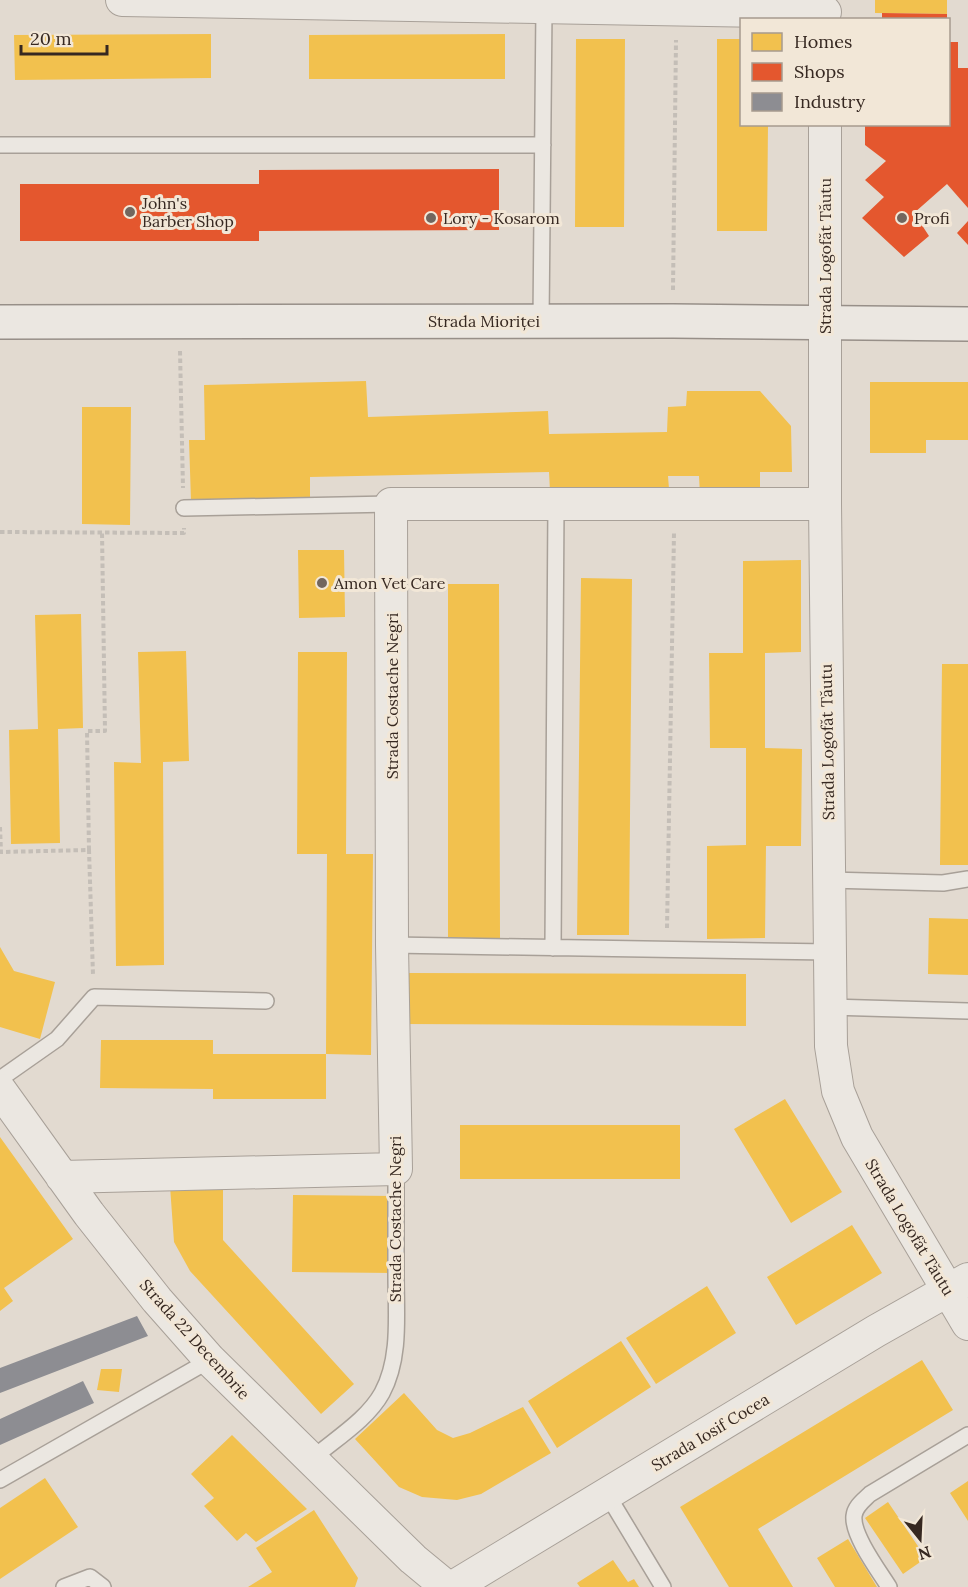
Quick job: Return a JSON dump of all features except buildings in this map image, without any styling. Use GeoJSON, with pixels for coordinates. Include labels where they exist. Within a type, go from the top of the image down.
{"type":"FeatureCollection","features":[{"type":"Feature","properties":{"kind":"main road","name":"Strada Mioriței"},"geometry":{"type":"LineString","coordinates":[[0,322],[673,321],[968,324]]}},
{"type":"Feature","properties":{"kind":"street"},"geometry":{"type":"LineString","coordinates":[[122,0],[676,10],[825,10]]}},
{"type":"Feature","properties":{"kind":"street","name":"Strada Logofăt Tăutu"},"geometry":{"type":"LineString","coordinates":[[825,126],[825,504],[831,1046],[838,1091],[857,1137],[958,1285],[968,1324]]}},
{"type":"Feature","properties":{"kind":"street"},"geometry":{"type":"LineString","coordinates":[[391,504],[825,504]]}},
{"type":"Feature","properties":{"kind":"street","name":"Strada Costache Negri"},"geometry":{"type":"LineString","coordinates":[[391,504],[392,945],[396,1169]]}},
{"type":"Feature","properties":{"kind":"street","name":"Strada 22 Decembrie"},"geometry":{"type":"LineString","coordinates":[[0,1090],[62,1177],[156,1300],[210,1360],[413,1559],[447,1587]]}},
{"type":"Feature","properties":{"kind":"street"},"geometry":{"type":"LineString","coordinates":[[62,1177],[396,1169]]}},
{"type":"Feature","properties":{"kind":"street","name":"Strada Iosif Cocea"},"geometry":{"type":"LineString","coordinates":[[453,1587],[958,1285]]}},
{"type":"Feature","properties":{"kind":"lane"},"geometry":{"type":"LineString","coordinates":[[541,321],[544,8]]}},
{"type":"Feature","properties":{"kind":"lane"},"geometry":{"type":"LineString","coordinates":[[0,145],[543,146]]}},
{"type":"Feature","properties":{"kind":"lane"},"geometry":{"type":"LineString","coordinates":[[184,508],[391,504]]}},
{"type":"Feature","properties":{"kind":"lane"},"geometry":{"type":"LineString","coordinates":[[553,948],[556,504]]}},
{"type":"Feature","properties":{"kind":"lane"},"geometry":{"type":"LineString","coordinates":[[829,880],[943,883],[968,879]]}},
{"type":"Feature","properties":{"kind":"lane"},"geometry":{"type":"LineString","coordinates":[[392,945],[830,952]]}},
{"type":"Feature","properties":{"kind":"lane"},"geometry":{"type":"LineString","coordinates":[[0,1079],[57,1039],[94,997],[266,1001]]}},
{"type":"Feature","properties":{"kind":"lane"},"geometry":{"type":"LineString","coordinates":[[831,1007],[968,1011]]}},
{"type":"Feature","properties":{"kind":"lane","name":"Strada Costache Negri"},"geometry":{"type":"LineString","coordinates":[[312,1459],[361,1419],[381,1395],[390,1377],[395,1334],[396,1169]]}},
{"type":"Feature","properties":{"kind":"lane"},"geometry":{"type":"LineString","coordinates":[[0,1480],[210,1360]]}},
{"type":"Feature","properties":{"kind":"lane"},"geometry":{"type":"LineString","coordinates":[[889,1587],[855,1527],[854,1515],[859,1504],[870,1494],[968,1435]]}},
{"type":"Feature","properties":{"kind":"lane"},"geometry":{"type":"LineString","coordinates":[[607,1494],[663,1587]]}},
{"type":"Feature","properties":{"kind":"lane"},"geometry":{"type":"LineString","coordinates":[[64,1587],[90,1578],[103,1587]]}},
{"type":"Feature","properties":{"kind":"path"},"geometry":{"type":"LineString","coordinates":[[673,321],[676,10]]}},
{"type":"Feature","properties":{"kind":"path"},"geometry":{"type":"LineString","coordinates":[[0,532],[184,533],[180,321]]}},
{"type":"Feature","properties":{"kind":"path"},"geometry":{"type":"LineString","coordinates":[[667,950],[675,504]]}},
{"type":"Feature","properties":{"kind":"path"},"geometry":{"type":"LineString","coordinates":[[94,997],[87,731],[105,730],[102,532]]}},
{"type":"Feature","properties":{"kind":"path"},"geometry":{"type":"LineString","coordinates":[[0,827],[1,852],[89,850]]}},
{"type":"Feature","properties":{"kind":"place","name":"John's Barber Shop"},"geometry":{"type":"Point","coordinates":[130,212]}},
{"type":"Feature","properties":{"kind":"place","name":"Lory - Kosarom"},"geometry":{"type":"Point","coordinates":[431,218]}},
{"type":"Feature","properties":{"kind":"place","name":"Profi"},"geometry":{"type":"Point","coordinates":[902,218]}},
{"type":"Feature","properties":{"kind":"place","name":"Amon Vet Care"},"geometry":{"type":"Point","coordinates":[322,583]}}]}
